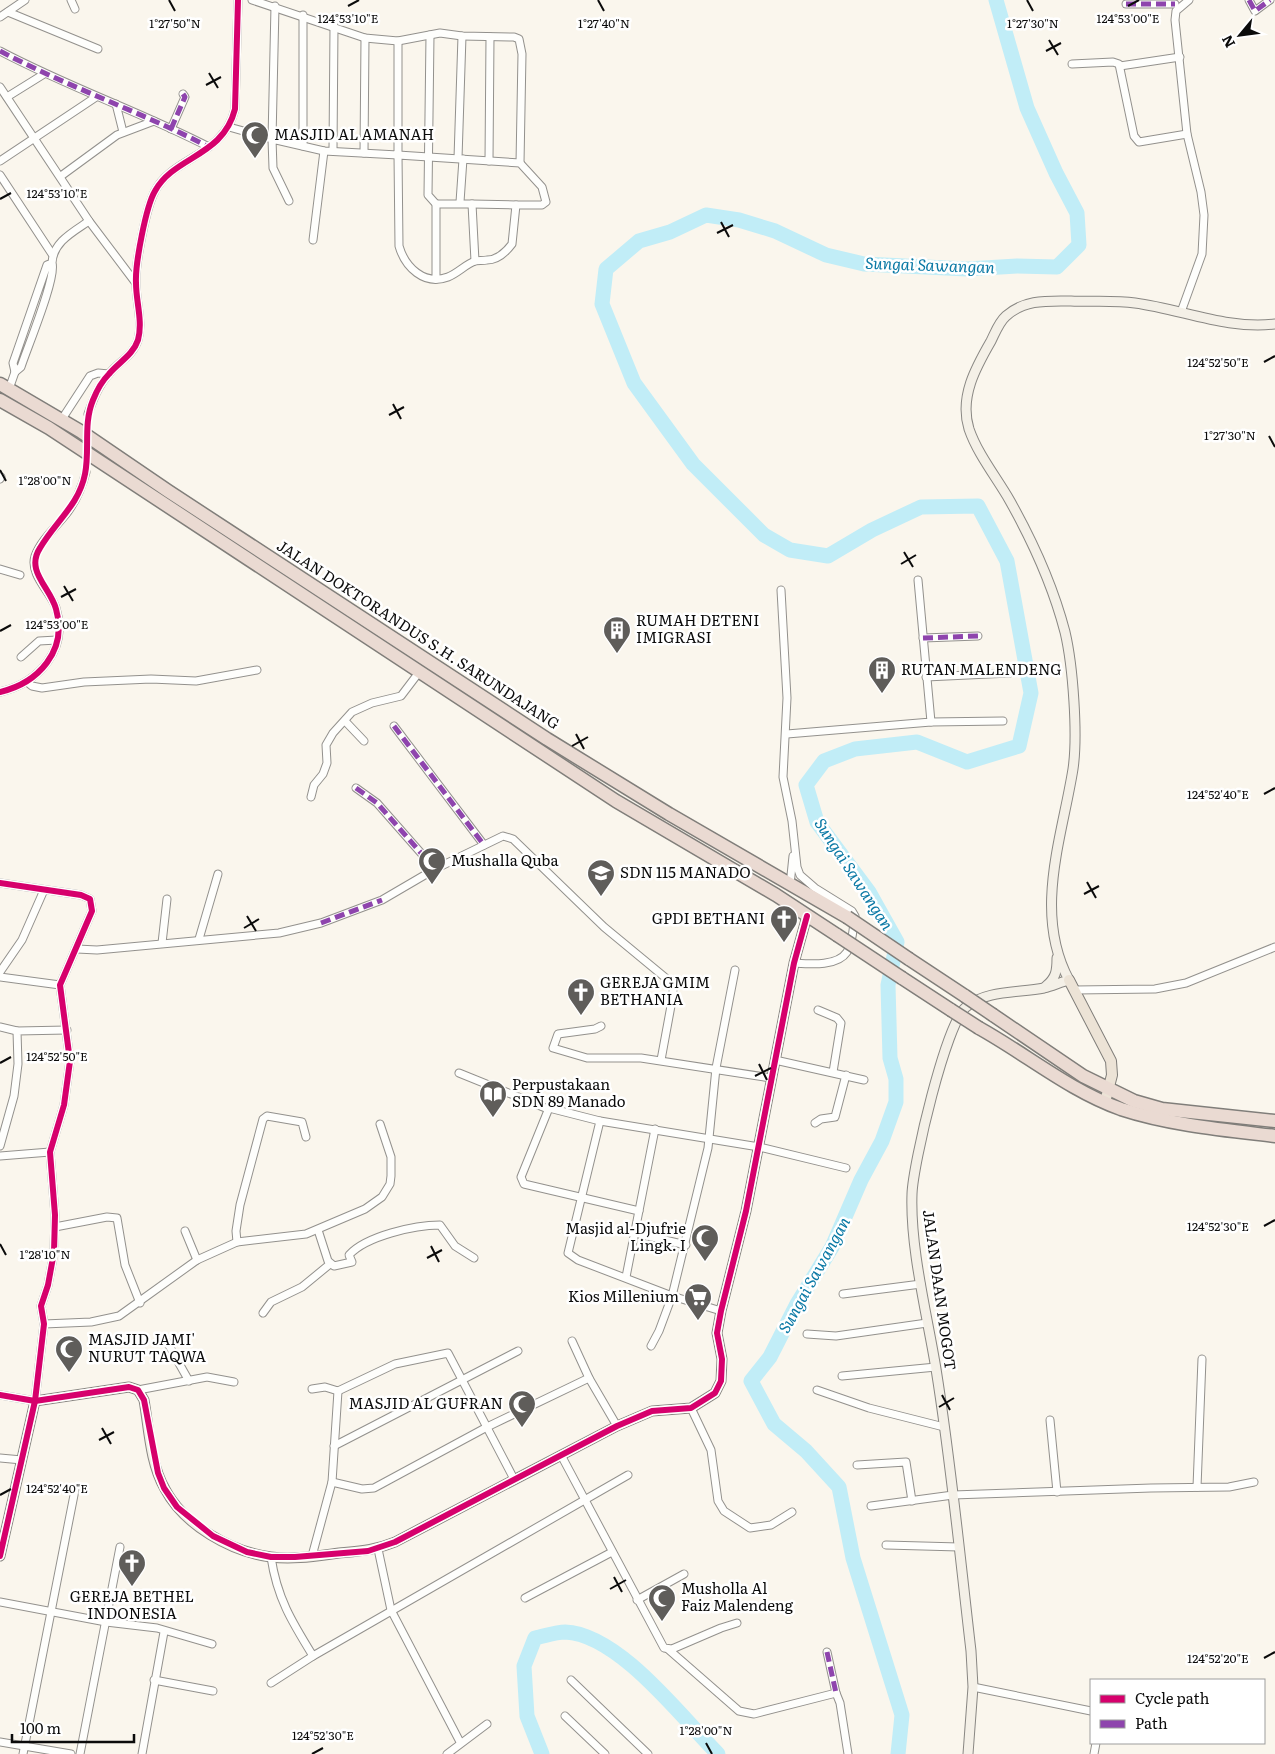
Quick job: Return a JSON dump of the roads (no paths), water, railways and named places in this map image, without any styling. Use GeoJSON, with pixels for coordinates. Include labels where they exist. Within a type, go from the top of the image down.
{"type":"FeatureCollection","features":[{"type":"Feature","properties":{"kind":"highway","name":"JALAN DOKTORANDUS S.H. SARUNDAJANG"},"geometry":{"type":"LineString","coordinates":[[5,387],[62,419],[465,692],[616,801],[776,895],[979,1028],[1063,1080],[1107,1096],[1155,1107],[1275,1121]]}},
{"type":"Feature","properties":{"kind":"highway","name":"JALAN DOKTORANDUS S.H. SARUNDAJANG"},"geometry":{"type":"LineString","coordinates":[[0,400],[49,428],[193,525],[421,671],[465,692],[847,918],[1077,1072],[1122,1109],[1181,1122],[1275,1136]]}},
{"type":"Feature","properties":{"kind":"main road"},"geometry":{"type":"LineString","coordinates":[[1042,988],[1052,981],[1057,972],[1057,955],[1052,932],[1055,860],[1073,767],[1075,736],[1066,639],[1058,607],[1033,545],[977,446],[969,427],[968,390],[974,370],[1005,317],[1018,308],[1037,301],[1133,302],[1237,324],[1259,326],[1275,324]]}},
{"type":"Feature","properties":{"kind":"main road"},"geometry":{"type":"LineString","coordinates":[[0,1556],[35,1401],[129,1387],[138,1390],[144,1400],[158,1473],[176,1507],[213,1536],[247,1552],[271,1557],[312,1556],[378,1549],[403,1538],[617,1426],[652,1411],[691,1408],[715,1393],[721,1382],[722,1360],[717,1333],[721,1311],[759,1147],[794,963],[807,916]]}},
{"type":"Feature","properties":{"kind":"main road"},"geometry":{"type":"LineString","coordinates":[[1057,955],[1111,1061],[1112,1074],[1107,1096]]}},
{"type":"Feature","properties":{"kind":"main road","name":"JALAN DAAN MOGOT"},"geometry":{"type":"LineString","coordinates":[[968,1754],[973,1687],[953,1496],[936,1368],[921,1284],[912,1193],[930,1104],[952,1028],[961,1012],[985,997],[1042,988],[1069,980]]}},
{"type":"Feature","properties":{"kind":"street"},"geometry":{"type":"LineString","coordinates":[[0,17],[25,0]]}},
{"type":"Feature","properties":{"kind":"street"},"geometry":{"type":"LineString","coordinates":[[71,0],[75,9]]}},
{"type":"Feature","properties":{"kind":"street"},"geometry":{"type":"LineString","coordinates":[[88,414],[98,388],[109,374],[130,354],[138,339],[139,323],[136,282],[141,244],[154,192],[165,178],[209,147],[232,127],[235,109],[238,0]]}},
{"type":"Feature","properties":{"kind":"street"},"geometry":{"type":"LineString","coordinates":[[252,0],[303,15],[366,38],[398,41],[440,33],[462,36],[514,37],[519,39],[521,44],[520,163],[542,187],[546,202],[542,205],[472,204],[460,202],[436,204]]}},
{"type":"Feature","properties":{"kind":"street"},"geometry":{"type":"LineString","coordinates":[[1126,4],[1175,5],[1189,0]]}},
{"type":"Feature","properties":{"kind":"street"},"geometry":{"type":"LineString","coordinates":[[1249,0],[1255,12],[1270,0]]}},
{"type":"Feature","properties":{"kind":"street"},"geometry":{"type":"LineString","coordinates":[[1175,5],[1187,134],[1201,192],[1203,249],[1181,312]]}},
{"type":"Feature","properties":{"kind":"street"},"geometry":{"type":"LineString","coordinates":[[275,6],[273,168],[289,201]]}},
{"type":"Feature","properties":{"kind":"street"},"geometry":{"type":"LineString","coordinates":[[8,12],[98,49]]}},
{"type":"Feature","properties":{"kind":"street"},"geometry":{"type":"LineString","coordinates":[[303,15],[303,146]]}},
{"type":"Feature","properties":{"kind":"street"},"geometry":{"type":"LineString","coordinates":[[333,150],[334,26]]}},
{"type":"Feature","properties":{"kind":"street"},"geometry":{"type":"LineString","coordinates":[[430,35],[427,157],[428,195],[436,204],[436,279]]}},
{"type":"Feature","properties":{"kind":"street"},"geometry":{"type":"LineString","coordinates":[[460,202],[462,36]]}},
{"type":"Feature","properties":{"kind":"street"},"geometry":{"type":"LineString","coordinates":[[489,161],[490,37]]}},
{"type":"Feature","properties":{"kind":"street"},"geometry":{"type":"LineString","coordinates":[[364,153],[366,38]]}},
{"type":"Feature","properties":{"kind":"street"},"geometry":{"type":"LineString","coordinates":[[398,41],[398,246],[403,260],[417,274],[436,279],[448,277],[475,260],[496,258],[512,244],[516,205]]}},
{"type":"Feature","properties":{"kind":"street"},"geometry":{"type":"LineString","coordinates":[[0,52],[44,74],[116,104],[209,147]]}},
{"type":"Feature","properties":{"kind":"street"},"geometry":{"type":"LineString","coordinates":[[1072,64],[1113,62],[1120,66],[1180,58]]}},
{"type":"Feature","properties":{"kind":"street"},"geometry":{"type":"LineString","coordinates":[[1120,66],[1136,140],[1141,142],[1187,134]]}},
{"type":"Feature","properties":{"kind":"street"},"geometry":{"type":"LineString","coordinates":[[8,97],[44,74]]}},
{"type":"Feature","properties":{"kind":"street"},"geometry":{"type":"LineString","coordinates":[[0,87],[61,176],[89,221],[136,282]]}},
{"type":"Feature","properties":{"kind":"street"},"geometry":{"type":"LineString","coordinates":[[171,129],[185,97],[183,94]]}},
{"type":"Feature","properties":{"kind":"street"},"geometry":{"type":"LineString","coordinates":[[0,161],[96,97]]}},
{"type":"Feature","properties":{"kind":"street"},"geometry":{"type":"LineString","coordinates":[[116,104],[123,132]]}},
{"type":"Feature","properties":{"kind":"street"},"geometry":{"type":"LineString","coordinates":[[61,176],[123,132],[154,121]]}},
{"type":"Feature","properties":{"kind":"street"},"geometry":{"type":"LineString","coordinates":[[232,127],[245,132],[324,150],[520,163]]}},
{"type":"Feature","properties":{"kind":"street"},"geometry":{"type":"LineString","coordinates":[[313,240],[324,150]]}},
{"type":"Feature","properties":{"kind":"street"},"geometry":{"type":"LineString","coordinates":[[0,175],[52,254],[52,262],[47,265],[13,363],[14,372],[5,387]]}},
{"type":"Feature","properties":{"kind":"street"},"geometry":{"type":"LineString","coordinates":[[472,204],[475,260]]}},
{"type":"Feature","properties":{"kind":"street"},"geometry":{"type":"LineString","coordinates":[[52,254],[64,238],[89,221]]}},
{"type":"Feature","properties":{"kind":"street"},"geometry":{"type":"LineString","coordinates":[[62,419],[90,376],[98,373],[109,374]]}},
{"type":"Feature","properties":{"kind":"street"},"geometry":{"type":"LineString","coordinates":[[0,692],[27,682],[46,666],[57,640],[59,619],[56,607],[38,575],[34,563],[40,548],[78,495],[86,472]]}},
{"type":"Feature","properties":{"kind":"street"},"geometry":{"type":"LineString","coordinates":[[0,570],[20,575]]}},
{"type":"Feature","properties":{"kind":"street"},"geometry":{"type":"LineString","coordinates":[[918,580],[931,722]]}},
{"type":"Feature","properties":{"kind":"street"},"geometry":{"type":"LineString","coordinates":[[781,590],[787,734],[784,748],[783,777],[800,875],[815,888],[852,911],[855,916],[848,949],[841,957],[832,962],[794,963]]}},
{"type":"Feature","properties":{"kind":"street"},"geometry":{"type":"LineString","coordinates":[[923,638],[978,636]]}},
{"type":"Feature","properties":{"kind":"street"},"geometry":{"type":"LineString","coordinates":[[22,657],[39,641],[57,640]]}},
{"type":"Feature","properties":{"kind":"street"},"geometry":{"type":"LineString","coordinates":[[27,682],[32,686],[42,688],[84,682],[151,679],[196,681],[257,670]]}},
{"type":"Feature","properties":{"kind":"street"},"geometry":{"type":"LineString","coordinates":[[311,797],[314,785],[322,776],[327,763],[325,752],[328,740],[352,712],[401,696],[421,671]]}},
{"type":"Feature","properties":{"kind":"street"},"geometry":{"type":"LineString","coordinates":[[926,677],[1010,673]]}},
{"type":"Feature","properties":{"kind":"street"},"geometry":{"type":"LineString","coordinates":[[345,721],[364,741]]}},
{"type":"Feature","properties":{"kind":"street"},"geometry":{"type":"LineString","coordinates":[[787,734],[931,722],[1003,721]]}},
{"type":"Feature","properties":{"kind":"street"},"geometry":{"type":"LineString","coordinates":[[394,726],[484,845]]}},
{"type":"Feature","properties":{"kind":"street"},"geometry":{"type":"LineString","coordinates":[[356,788],[377,804],[436,869]]}},
{"type":"Feature","properties":{"kind":"street"},"geometry":{"type":"LineString","coordinates":[[77,949],[97,950],[279,932],[321,923],[370,906],[436,869],[502,836],[513,839],[604,927],[673,984],[673,995],[661,1060]]}},
{"type":"Feature","properties":{"kind":"street"},"geometry":{"type":"LineString","coordinates":[[790,885],[794,838]]}},
{"type":"Feature","properties":{"kind":"street"},"geometry":{"type":"LineString","coordinates":[[199,939],[218,874]]}},
{"type":"Feature","properties":{"kind":"street"},"geometry":{"type":"LineString","coordinates":[[0,883],[77,894],[91,902],[92,910],[77,949],[60,985],[70,1061],[67,1088],[50,1152],[55,1227],[51,1270],[41,1306],[44,1324],[35,1401],[0,1395]]}},
{"type":"Feature","properties":{"kind":"street"},"geometry":{"type":"LineString","coordinates":[[0,972],[22,940],[44,890]]}},
{"type":"Feature","properties":{"kind":"street"},"geometry":{"type":"LineString","coordinates":[[162,943],[167,898]]}},
{"type":"Feature","properties":{"kind":"street"},"geometry":{"type":"LineString","coordinates":[[1075,990],[1155,989],[1186,983],[1275,948]]}},
{"type":"Feature","properties":{"kind":"street"},"geometry":{"type":"LineString","coordinates":[[651,1346],[672,1296],[686,1245],[708,1148],[716,1068],[735,970]]}},
{"type":"Feature","properties":{"kind":"street"},"geometry":{"type":"LineString","coordinates":[[0,977],[60,985]]}},
{"type":"Feature","properties":{"kind":"street"},"geometry":{"type":"LineString","coordinates":[[818,1010],[837,1018],[841,1024],[833,1072]]}},
{"type":"Feature","properties":{"kind":"street"},"geometry":{"type":"LineString","coordinates":[[601,1026],[595,1029],[558,1034],[553,1048],[587,1058],[634,1057],[716,1068],[771,1078]]}},
{"type":"Feature","properties":{"kind":"street"},"geometry":{"type":"LineString","coordinates":[[0,1027],[17,1031],[66,1030]]}},
{"type":"Feature","properties":{"kind":"street"},"geometry":{"type":"LineString","coordinates":[[0,1146],[14,1096],[18,1064],[17,1031]]}},
{"type":"Feature","properties":{"kind":"street"},"geometry":{"type":"LineString","coordinates":[[775,1060],[864,1080]]}},
{"type":"Feature","properties":{"kind":"street"},"geometry":{"type":"LineString","coordinates":[[459,1073],[548,1109],[551,1107],[600,1121],[759,1147],[846,1168]]}},
{"type":"Feature","properties":{"kind":"street"},"geometry":{"type":"LineString","coordinates":[[816,1123],[822,1119],[835,1117],[846,1075]]}},
{"type":"Feature","properties":{"kind":"street"},"geometry":{"type":"LineString","coordinates":[[548,1109],[521,1177],[522,1182],[527,1186],[582,1196],[639,1211]]}},
{"type":"Feature","properties":{"kind":"street"},"geometry":{"type":"LineString","coordinates":[[238,1242],[236,1231],[240,1205],[263,1119],[267,1116],[302,1122],[306,1137]]}},
{"type":"Feature","properties":{"kind":"street"},"geometry":{"type":"LineString","coordinates":[[600,1121],[568,1253],[578,1260],[672,1296],[721,1311]]}},
{"type":"Feature","properties":{"kind":"street"},"geometry":{"type":"LineString","coordinates":[[44,1324],[91,1322],[112,1318],[140,1303],[197,1260],[238,1242],[296,1236],[318,1230],[365,1209],[378,1200],[386,1191],[391,1176],[391,1156],[380,1124]]}},
{"type":"Feature","properties":{"kind":"street"},"geometry":{"type":"LineString","coordinates":[[626,1277],[655,1129]]}},
{"type":"Feature","properties":{"kind":"street"},"geometry":{"type":"LineString","coordinates":[[0,1156],[50,1152]]}},
{"type":"Feature","properties":{"kind":"street"},"geometry":{"type":"LineString","coordinates":[[55,1227],[107,1217],[118,1218],[125,1265],[140,1303]]}},
{"type":"Feature","properties":{"kind":"street"},"geometry":{"type":"LineString","coordinates":[[318,1230],[330,1264],[336,1267],[352,1262],[349,1255],[354,1249],[375,1239],[421,1225],[440,1226],[455,1246],[474,1258]]}},
{"type":"Feature","properties":{"kind":"street"},"geometry":{"type":"LineString","coordinates":[[185,1231],[197,1260]]}},
{"type":"Feature","properties":{"kind":"street"},"geometry":{"type":"LineString","coordinates":[[635,1233],[686,1245]]}},
{"type":"Feature","properties":{"kind":"street"},"geometry":{"type":"LineString","coordinates":[[263,1313],[271,1302],[302,1287],[330,1264]]}},
{"type":"Feature","properties":{"kind":"street"},"geometry":{"type":"LineString","coordinates":[[844,1294],[921,1284]]}},
{"type":"Feature","properties":{"kind":"street"},"geometry":{"type":"LineString","coordinates":[[807,1334],[836,1336],[927,1324]]}},
{"type":"Feature","properties":{"kind":"street"},"geometry":{"type":"LineString","coordinates":[[572,1341],[589,1378],[617,1426]]}},
{"type":"Feature","properties":{"kind":"street"},"geometry":{"type":"LineString","coordinates":[[167,1342],[189,1381]]}},
{"type":"Feature","properties":{"kind":"street"},"geometry":{"type":"LineString","coordinates":[[334,1446],[518,1351]]}},
{"type":"Feature","properties":{"kind":"street"},"geometry":{"type":"LineString","coordinates":[[312,1389],[327,1388],[338,1391],[395,1364],[446,1352],[450,1355],[461,1380],[514,1479]]}},
{"type":"Feature","properties":{"kind":"street"},"geometry":{"type":"LineString","coordinates":[[1197,1488],[1202,1359]]}},
{"type":"Feature","properties":{"kind":"street"},"geometry":{"type":"LineString","coordinates":[[842,1376],[936,1368]]}},
{"type":"Feature","properties":{"kind":"street"},"geometry":{"type":"LineString","coordinates":[[138,1390],[210,1377],[234,1382]]}},
{"type":"Feature","properties":{"kind":"street"},"geometry":{"type":"LineString","coordinates":[[332,1482],[362,1489],[374,1488],[487,1427],[589,1378]]}},
{"type":"Feature","properties":{"kind":"street"},"geometry":{"type":"LineString","coordinates":[[817,1390],[869,1408],[944,1427]]}},
{"type":"Feature","properties":{"kind":"street"},"geometry":{"type":"LineString","coordinates":[[312,1556],[332,1482],[338,1391]]}},
{"type":"Feature","properties":{"kind":"street"},"geometry":{"type":"LineString","coordinates":[[691,1408],[711,1450],[718,1501],[724,1511],[750,1528],[770,1525],[792,1512]]}},
{"type":"Feature","properties":{"kind":"street"},"geometry":{"type":"LineString","coordinates":[[1050,1420],[1057,1492]]}},
{"type":"Feature","properties":{"kind":"street"},"geometry":{"type":"LineString","coordinates":[[561,1455],[659,1643],[739,1711],[745,1714],[754,1714],[836,1693]]}},
{"type":"Feature","properties":{"kind":"street"},"geometry":{"type":"LineString","coordinates":[[0,1458],[22,1460]]}},
{"type":"Feature","properties":{"kind":"street"},"geometry":{"type":"LineString","coordinates":[[857,1466],[906,1462],[912,1500]]}},
{"type":"Feature","properties":{"kind":"street"},"geometry":{"type":"LineString","coordinates":[[270,1683],[391,1610],[628,1475]]}},
{"type":"Feature","properties":{"kind":"street"},"geometry":{"type":"LineString","coordinates":[[871,1506],[953,1496],[1229,1487],[1254,1482]]}},
{"type":"Feature","properties":{"kind":"street"},"geometry":{"type":"LineString","coordinates":[[23,1750],[75,1490]]}},
{"type":"Feature","properties":{"kind":"street"},"geometry":{"type":"LineString","coordinates":[[886,1545],[959,1547]]}},
{"type":"Feature","properties":{"kind":"street"},"geometry":{"type":"LineString","coordinates":[[80,1754],[120,1547]]}},
{"type":"Feature","properties":{"kind":"street"},"geometry":{"type":"LineString","coordinates":[[378,1549],[391,1610],[460,1742]]}},
{"type":"Feature","properties":{"kind":"street"},"geometry":{"type":"LineString","coordinates":[[525,1598],[612,1552]]}},
{"type":"Feature","properties":{"kind":"street"},"geometry":{"type":"LineString","coordinates":[[271,1557],[280,1599],[300,1638],[314,1656]]}},
{"type":"Feature","properties":{"kind":"street"},"geometry":{"type":"LineString","coordinates":[[637,1600],[684,1574]]}},
{"type":"Feature","properties":{"kind":"street"},"geometry":{"type":"LineString","coordinates":[[0,1602],[106,1622],[156,1628],[164,1632],[212,1644]]}},
{"type":"Feature","properties":{"kind":"street"},"geometry":{"type":"LineString","coordinates":[[668,1649],[737,1623]]}},
{"type":"Feature","properties":{"kind":"street"},"geometry":{"type":"LineString","coordinates":[[142,1754],[164,1632]]}},
{"type":"Feature","properties":{"kind":"street"},"geometry":{"type":"LineString","coordinates":[[827,1652],[840,1703],[848,1754]]}},
{"type":"Feature","properties":{"kind":"street"},"geometry":{"type":"LineString","coordinates":[[154,1680],[213,1691]]}},
{"type":"Feature","properties":{"kind":"street"},"geometry":{"type":"LineString","coordinates":[[572,1680],[648,1754]]}},
{"type":"Feature","properties":{"kind":"street"},"geometry":{"type":"LineString","coordinates":[[973,1687],[1090,1711]]}},
{"type":"Feature","properties":{"kind":"street"},"geometry":{"type":"LineString","coordinates":[[565,1716],[606,1754]]}},
{"type":"Feature","properties":{"kind":"street"},"geometry":{"type":"LineString","coordinates":[[447,1754],[460,1742],[487,1724]]}},
{"type":"Feature","properties":{"kind":"street"},"geometry":{"type":"LineString","coordinates":[[0,1742],[23,1750],[71,1754]]}},
{"type":"Feature","properties":{"kind":"waterway","name":"Sungai Sawangan"},"geometry":{"type":"LineString","coordinates":[[898,1754],[902,1715],[853,1558],[839,1487],[806,1451],[774,1424],[751,1381],[770,1357],[797,1304],[832,1247],[861,1180],[882,1141],[896,1102],[896,1079],[890,1058],[888,985],[897,942],[869,892],[817,822],[806,785],[824,761],[855,749],[917,742],[967,762],[1019,746],[1031,693],[1007,561],[978,506],[921,507],[872,530],[828,556],[790,550],[764,535],[693,464],[634,383],[602,304],[606,269],[639,241],[670,232],[706,215],[739,220],[775,231],[826,255],[864,264],[967,269],[1017,266],[1057,267],[1079,245],[1077,213],[1056,173],[1027,108],[996,0]]}},
{"type":"Feature","properties":{"kind":"waterway","name":"Sungai Sawangan"},"geometry":{"type":"LineString","coordinates":[[542,1754],[527,1716],[524,1666],[535,1638],[565,1632],[586,1636],[607,1647],[628,1662],[668,1700],[718,1754]]}},
{"type":"Feature","properties":{"kind":"tunnel"},"geometry":{"type":"LineString","coordinates":[[86,472],[88,414]]}},
{"type":"Feature","properties":{"kind":"place","name":"MASJID AL AMANAH"},"geometry":{"type":"Point","coordinates":[255,159]}},
{"type":"Feature","properties":{"kind":"place","name":"RUMAH DETENI IMIGRASI"},"geometry":{"type":"Point","coordinates":[617,654]}},
{"type":"Feature","properties":{"kind":"place","name":"RUTAN MALENDENG"},"geometry":{"type":"Point","coordinates":[882,694]}},
{"type":"Feature","properties":{"kind":"place","name":"Mushalla Quba"},"geometry":{"type":"Point","coordinates":[432,885]}},
{"type":"Feature","properties":{"kind":"place","name":"SDN 115 MANADO"},"geometry":{"type":"Point","coordinates":[601,897]}},
{"type":"Feature","properties":{"kind":"place","name":"GPDI BETHANI"},"geometry":{"type":"Point","coordinates":[784,943]}},
{"type":"Feature","properties":{"kind":"place","name":"GEREJA GMIM BETHANIA"},"geometry":{"type":"Point","coordinates":[581,1016]}},
{"type":"Feature","properties":{"kind":"place","name":"Perpustakaan SDN 89 Manado"},"geometry":{"type":"Point","coordinates":[493,1118]}},
{"type":"Feature","properties":{"kind":"place","name":"Masjid al-Djufrie Lingk. I"},"geometry":{"type":"Point","coordinates":[705,1262]}},
{"type":"Feature","properties":{"kind":"place","name":"Kios Millenium"},"geometry":{"type":"Point","coordinates":[698,1321]}},
{"type":"Feature","properties":{"kind":"place","name":"MASJID JAMI' NURUT TAQWA"},"geometry":{"type":"Point","coordinates":[69,1373]}},
{"type":"Feature","properties":{"kind":"place","name":"MASJID AL GUFRAN"},"geometry":{"type":"Point","coordinates":[522,1428]}},
{"type":"Feature","properties":{"kind":"place","name":"GEREJA BETHEL INDONESIA"},"geometry":{"type":"Point","coordinates":[132,1587]}},
{"type":"Feature","properties":{"kind":"place","name":"Musholla Al Faiz Malendeng"},"geometry":{"type":"Point","coordinates":[662,1622]}}]}
